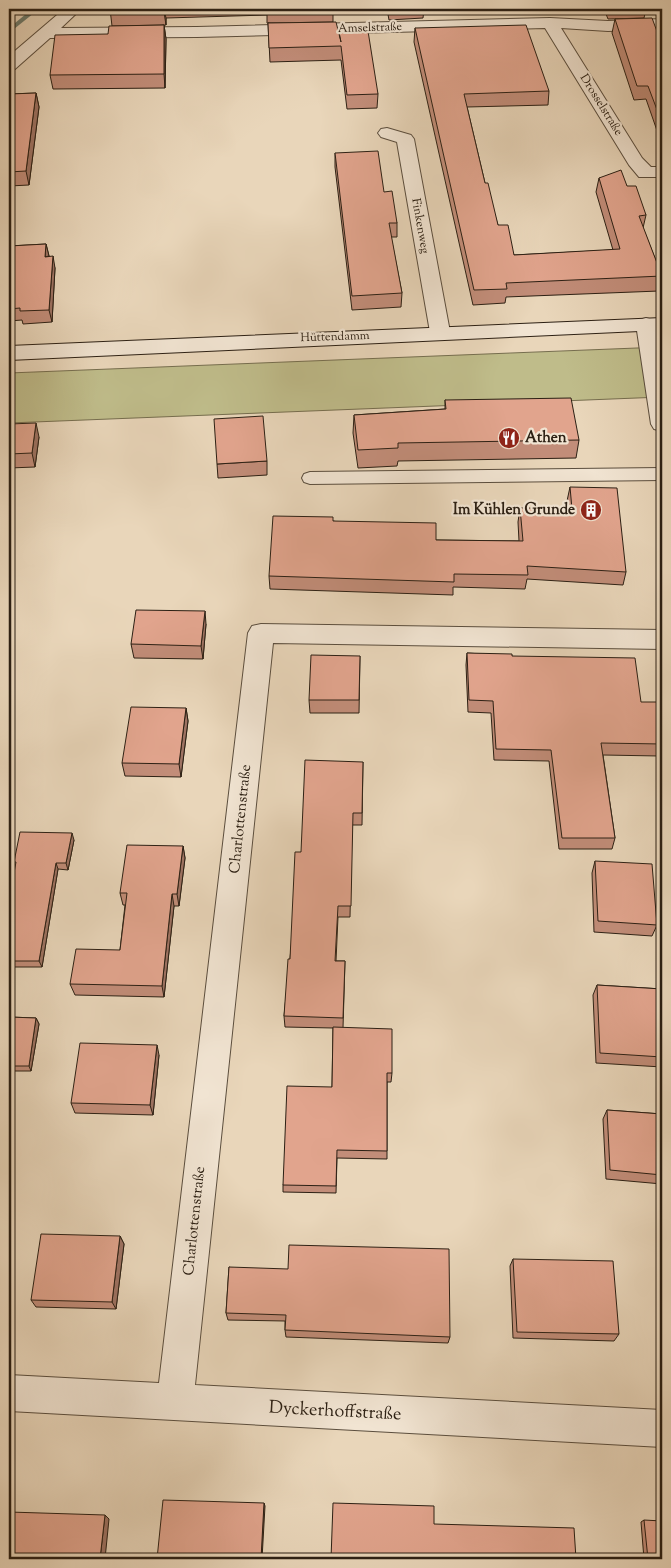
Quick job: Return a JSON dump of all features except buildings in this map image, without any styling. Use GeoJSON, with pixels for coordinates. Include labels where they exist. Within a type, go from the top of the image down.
{"type":"FeatureCollection","features":[{"type":"Feature","properties":{"kind":"street"},"geometry":{"type":"LineString","coordinates":[[9,65],[74,9]]}},
{"type":"Feature","properties":{"kind":"street","name":"Amselstraße"},"geometry":{"type":"LineString","coordinates":[[47,33],[197,32],[550,23],[608,26],[662,24]]}},
{"type":"Feature","properties":{"kind":"street","name":"Drosselstraße"},"geometry":{"type":"LineString","coordinates":[[550,23],[635,161],[646,173],[662,172]]}},
{"type":"Feature","properties":{"kind":"street","name":"Finkenweg"},"geometry":{"type":"LineString","coordinates":[[387,133],[405,139],[440,332]]}},
{"type":"Feature","properties":{"kind":"street"},"geometry":{"type":"LineString","coordinates":[[654,324],[661,412]]}},
{"type":"Feature","properties":{"kind":"street","name":"Hüttendamm"},"geometry":{"type":"LineString","coordinates":[[9,352],[654,324]]}},
{"type":"Feature","properties":{"kind":"street","name":"Charlottenstraße"},"geometry":{"type":"LineString","coordinates":[[175,1403],[261,633],[662,640]]}},
{"type":"Feature","properties":{"kind":"street","name":"Dyckerhoffstraße"},"geometry":{"type":"LineString","coordinates":[[9,1393],[662,1429]]}},
{"type":"Feature","properties":{"kind":"lane"},"geometry":{"type":"LineString","coordinates":[[310,478],[662,474]]}},
{"type":"Feature","properties":{"kind":"shaded area"},"geometry":{"type":"Polygon","coordinates":[[[662,347],[662,397],[9,423],[9,373],[662,347]]]}},
{"type":"Feature","properties":{"kind":"waterway"},"geometry":{"type":"LineString","coordinates":[[9,31],[36,9]]}},
{"type":"Feature","properties":{"kind":"place","name":"Athen"},"geometry":{"type":"Point","coordinates":[509,438]}},
{"type":"Feature","properties":{"kind":"place","name":"Im Kühlen Grunde"},"geometry":{"type":"Point","coordinates":[591,510]}}]}
